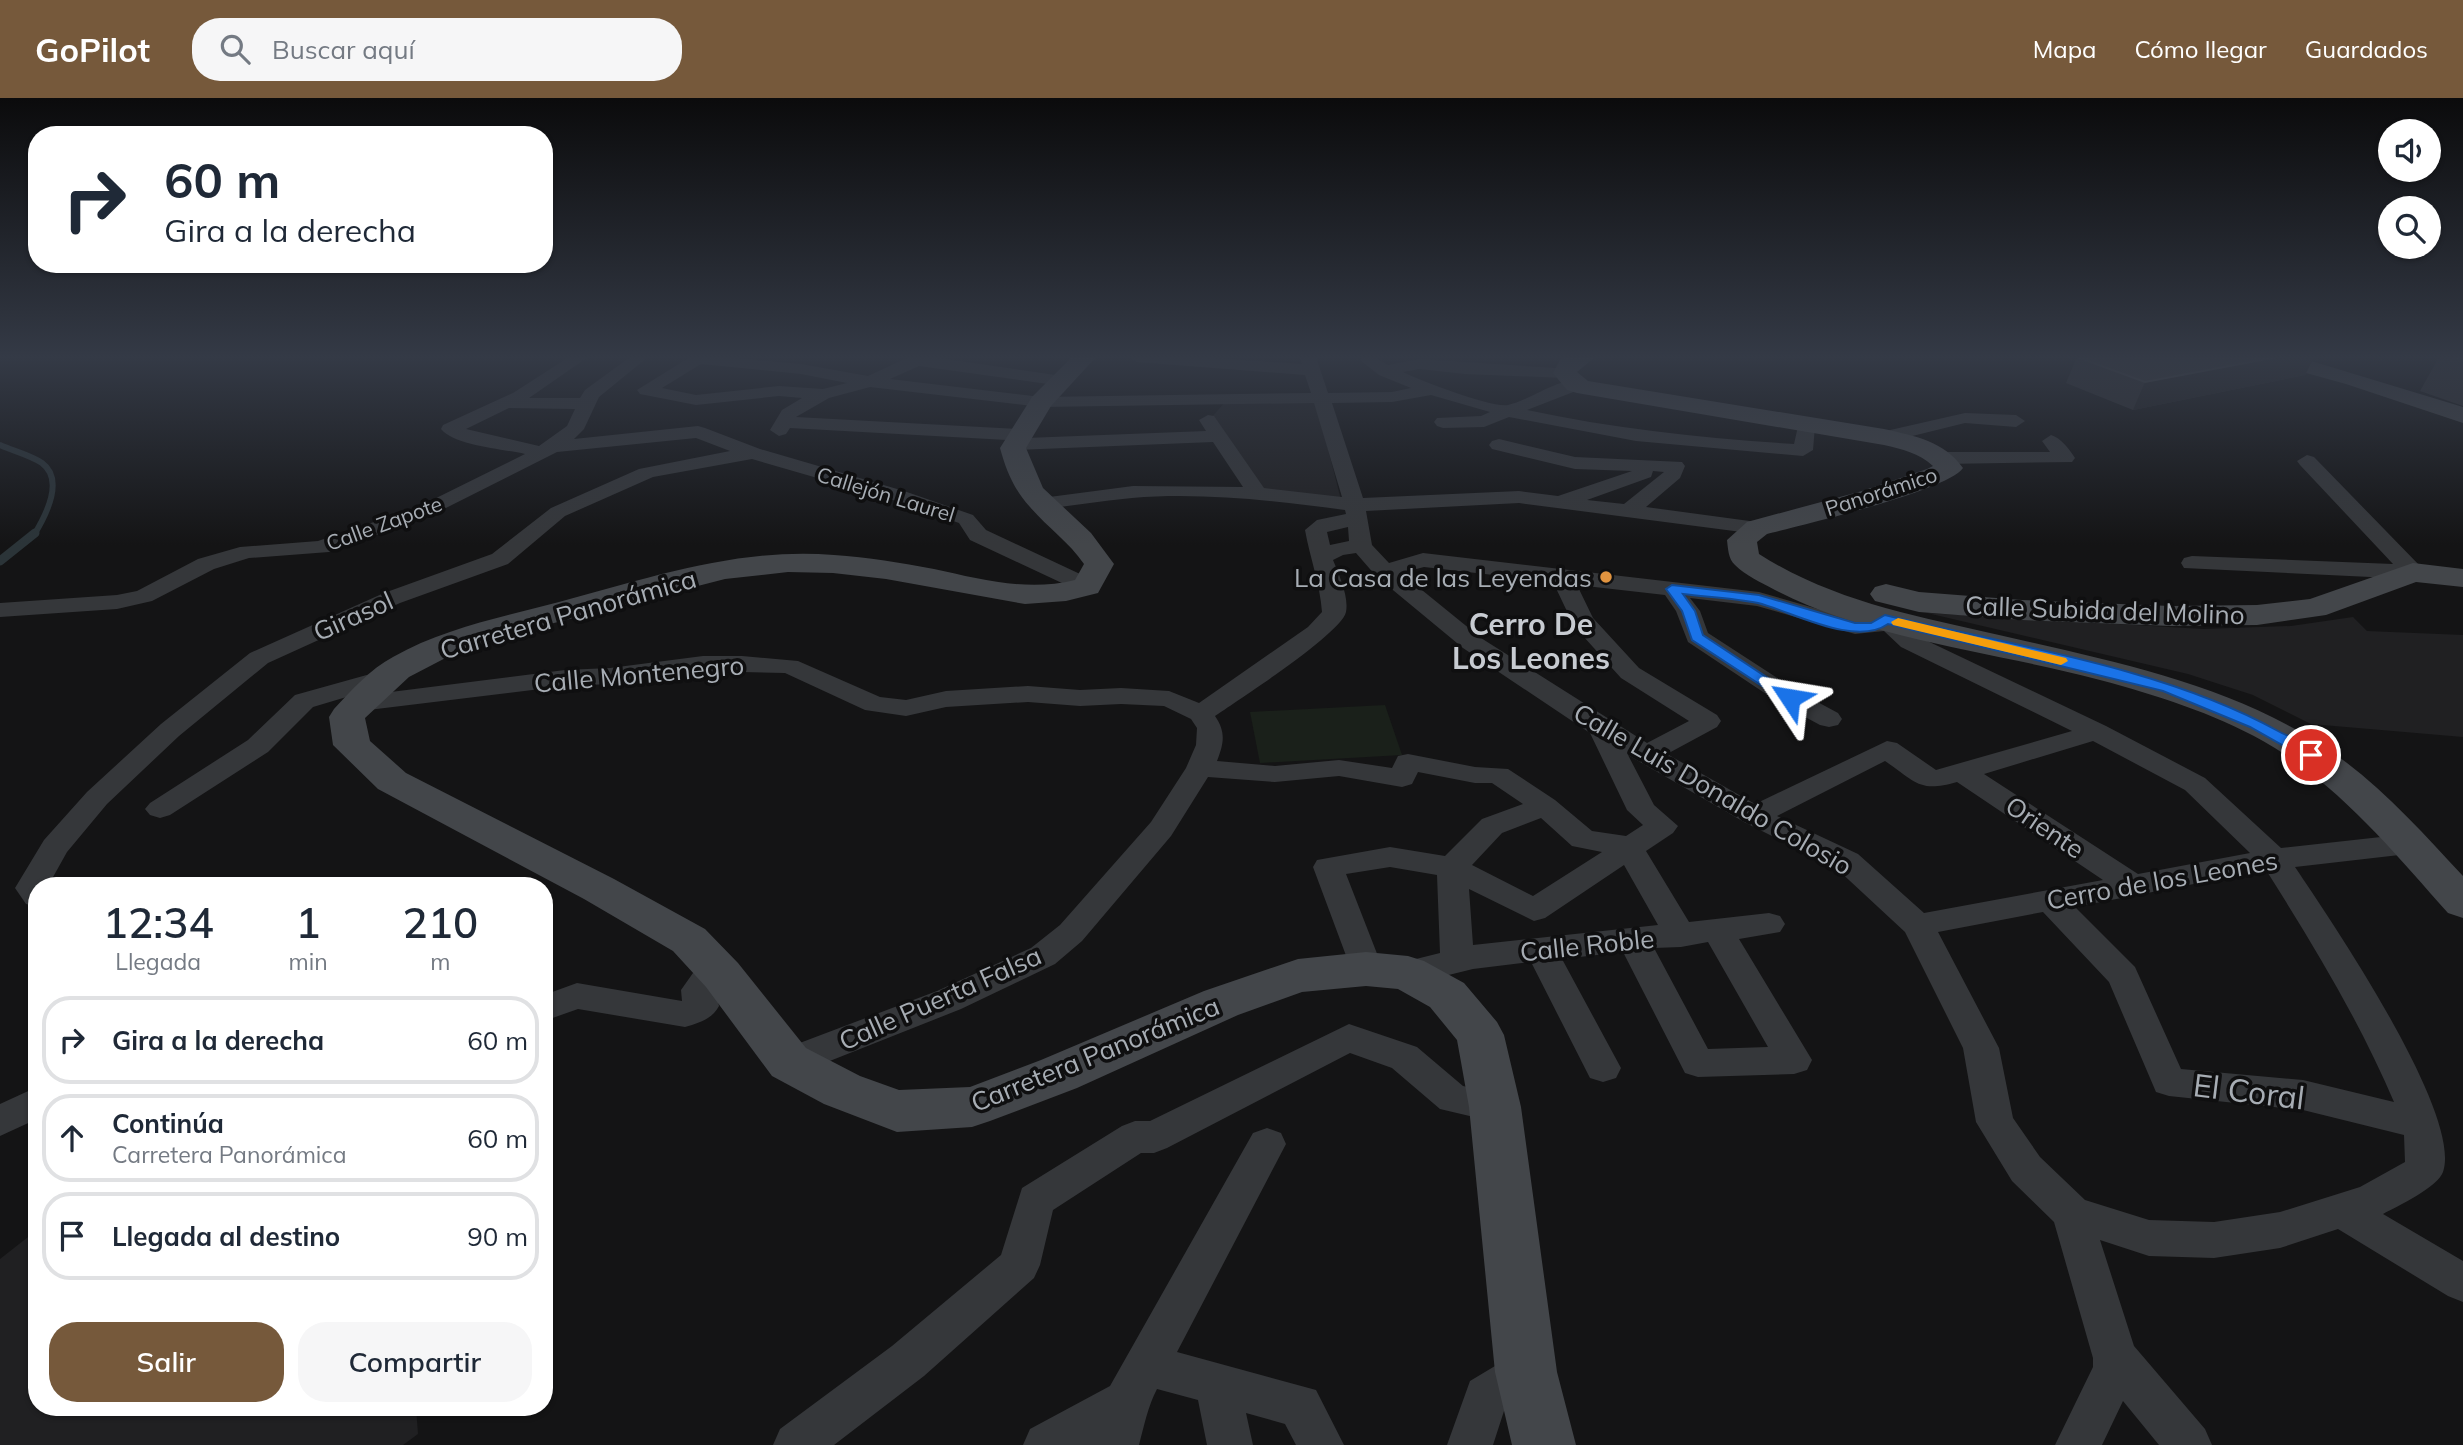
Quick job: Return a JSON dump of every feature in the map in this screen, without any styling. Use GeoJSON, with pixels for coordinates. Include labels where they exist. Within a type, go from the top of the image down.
{"type":"FeatureCollection","features":[{"type":"Feature","properties":{"kind":"street"},"geometry":{"type":"LineString","coordinates":[[470,420],[450,429],[473,438],[545,451]]}},
{"type":"Feature","properties":{"kind":"street","name":"Calle Zapote"},"geometry":{"type":"LineString","coordinates":[[0,610],[117,602],[144,596],[206,564],[248,552],[321,547],[425,511],[511,471],[575,429],[579,420]]}},
{"type":"Feature","properties":{"kind":"street"},"geometry":{"type":"LineString","coordinates":[[753,453],[775,435],[785,422],[816,420]]}},
{"type":"Feature","properties":{"kind":"street"},"geometry":{"type":"LineString","coordinates":[[1033,420],[1013,448],[1021,473],[1041,503],[1088,546],[1099,564],[1087,586]]}},
{"type":"Feature","properties":{"kind":"street"},"geometry":{"type":"LineString","coordinates":[[1129,420],[1216,436]]}},
{"type":"Feature","properties":{"kind":"street"},"geometry":{"type":"LineString","coordinates":[[1208,420],[1216,436],[1257,493]]}},
{"type":"Feature","properties":{"kind":"street","name":"Calle Luis Donaldo Colosio"},"geometry":{"type":"LineString","coordinates":[[1327,420],[1358,523],[1384,571],[1472,643],[1601,728],[1754,816],[1847,861],[1918,925],[1980,1048],[1995,1122],[2026,1169],[2072,1213],[2149,1238],[2214,1240],[2280,1230],[2342,1210],[2371,1200],[2425,1170],[2422,1124],[2386,1042],[2342,964],[2274,859],[2194,784],[2096,732],[1910,642],[1885,619]]}},
{"type":"Feature","properties":{"kind":"street"},"geometry":{"type":"LineString","coordinates":[[1443,422],[1486,420]]}},
{"type":"Feature","properties":{"kind":"street"},"geometry":{"type":"LineString","coordinates":[[1539,420],[1688,443],[1802,450],[1806,426]]}},
{"type":"Feature","properties":{"kind":"street","name":"Panorámico"},"geometry":{"type":"LineString","coordinates":[[1751,543],[1950,468],[1942,458],[1922,446],[1768,420]]}},
{"type":"Feature","properties":{"kind":"street"},"geometry":{"type":"LineString","coordinates":[[1884,438],[1957,420]]}},
{"type":"Feature","properties":{"kind":"street"},"geometry":{"type":"LineString","coordinates":[[1997,420],[2016,421]]}},
{"type":"Feature","properties":{"kind":"street","name":"Callejón Laurel"},"geometry":{"type":"LineString","coordinates":[[545,451],[698,432],[753,453],[897,495],[966,519],[978,535],[1087,586]]}},
{"type":"Feature","properties":{"kind":"street"},"geometry":{"type":"LineString","coordinates":[[1942,458],[2065,458],[2051,441]]}},
{"type":"Feature","properties":{"kind":"street"},"geometry":{"type":"LineString","coordinates":[[1627,513],[1673,474],[1688,443]]}},
{"type":"Feature","properties":{"kind":"street"},"geometry":{"type":"LineString","coordinates":[[1499,445],[1576,463],[1675,467]]}},
{"type":"Feature","properties":{"kind":"street","name":"Girasol"},"geometry":{"type":"LineString","coordinates":[[37,877],[55,847],[97,798],[170,730],[259,658],[392,598],[500,559],[558,512],[646,473],[753,453]]}},
{"type":"Feature","properties":{"kind":"street"},"geometry":{"type":"LineString","coordinates":[[2307,461],[2413,572]]}},
{"type":"Feature","properties":{"kind":"street"},"geometry":{"type":"LineString","coordinates":[[1557,503],[1628,477],[1675,467]]}},
{"type":"Feature","properties":{"kind":"street"},"geometry":{"type":"LineString","coordinates":[[1041,503],[1133,492],[1257,493],[1358,523],[1338,549],[1321,558],[1332,588],[1334,613],[1317,632],[1201,714]]}},
{"type":"Feature","properties":{"kind":"street","name":"Calle Subida del Molino"},"geometry":{"type":"LineString","coordinates":[[1358,523],[1519,498],[1627,513],[1751,543],[1919,602],[2171,616],[2257,615],[2315,608],[2413,572],[2463,578]]}},
{"type":"Feature","properties":{"kind":"street"},"geometry":{"type":"LineString","coordinates":[[1751,543],[1768,576],[1798,602]]}},
{"type":"Feature","properties":{"kind":"street"},"geometry":{"type":"LineString","coordinates":[[1384,571],[1423,560],[1798,602],[1885,619],[2168,688],[2255,724],[2311,755],[2347,785],[2408,844],[2463,903]]}},
{"type":"Feature","properties":{"kind":"street","name":"Carretera Panorámica"},"geometry":{"type":"LineString","coordinates":[[1087,586],[1059,595],[1022,596],[880,569],[819,563],[743,565],[487,632],[450,644],[407,663],[372,690],[347,717],[352,745],[392,781],[600,889],[689,940],[722,975],[789,1062],[842,1090],[897,1111],[972,1107],[1059,1073],[1221,1003],[1298,976],[1366,969],[1408,973],[1447,995],[1480,1035],[1495,1107],[1526,1372],[1544,1445]]}},
{"type":"Feature","properties":{"kind":"street"},"geometry":{"type":"LineString","coordinates":[[2192,563],[2413,572]]}},
{"type":"Feature","properties":{"kind":"street"},"geometry":{"type":"LineString","coordinates":[[1561,575],[1582,621],[1630,673],[1707,721],[1648,753]]}},
{"type":"Feature","properties":{"kind":"street"},"geometry":{"type":"LineString","coordinates":[[1672,589],[1688,611],[1697,637],[1790,698],[1829,719]]}},
{"type":"Feature","properties":{"kind":"street","name":"Calle Montenegro"},"geometry":{"type":"LineString","coordinates":[[160,809],[258,746],[304,701],[372,690],[703,664],[789,666],[874,704],[906,708],[946,699],[1028,694],[1080,698],[1121,696],[1169,699],[1201,714]]}},
{"type":"Feature","properties":{"kind":"street","name":"Calle Puerta Falsa"},"geometry":{"type":"LineString","coordinates":[[789,1062],[949,1000],[1043,956],[1070,933],[1161,829],[1200,768],[1210,745],[1210,728],[1201,714]]}},
{"type":"Feature","properties":{"kind":"street"},"geometry":{"type":"LineString","coordinates":[[1366,969],[1328,867],[1390,857],[1452,867],[1534,910],[1662,825],[1642,810],[1601,728]]}},
{"type":"Feature","properties":{"kind":"street"},"geometry":{"type":"LineString","coordinates":[[1754,816],[1887,749],[1932,780],[2096,732]]}},
{"type":"Feature","properties":{"kind":"street"},"geometry":{"type":"LineString","coordinates":[[1200,768],[1275,774],[1339,768],[1402,778],[1408,762],[1475,775],[1498,775],[1545,806],[1583,839],[1628,846]]}},
{"type":"Feature","properties":{"kind":"street","name":"Oriente"},"geometry":{"type":"LineString","coordinates":[[1959,770],[2131,884]]}},
{"type":"Feature","properties":{"kind":"street"},"geometry":{"type":"LineString","coordinates":[[1457,961],[1452,867],[1492,825],[1545,806]]}},
{"type":"Feature","properties":{"kind":"street","name":"Cerro de los Leones"},"geometry":{"type":"LineString","coordinates":[[1918,925],[2274,859],[2408,844]]}},
{"type":"Feature","properties":{"kind":"street"},"geometry":{"type":"LineString","coordinates":[[1628,846],[1681,936]]}},
{"type":"Feature","properties":{"kind":"street","name":"El Coral"},"geometry":{"type":"LineString","coordinates":[[2049,899],[2123,976],[2168,1082],[2303,1095],[2422,1124]]}},
{"type":"Feature","properties":{"kind":"street","name":"Calle Roble"},"geometry":{"type":"LineString","coordinates":[[1408,973],[1457,961],[1769,924]]}},
{"type":"Feature","properties":{"kind":"street"},"geometry":{"type":"LineString","coordinates":[[1634,941],[1698,1063],[1794,1059],[1718,931]]}},
{"type":"Feature","properties":{"kind":"street"},"geometry":{"type":"LineString","coordinates":[[1541,950],[1604,1068]]}},
{"type":"Feature","properties":{"kind":"street"},"geometry":{"type":"LineString","coordinates":[[553,1005],[577,996],[685,1014],[702,1006],[698,990],[705,982],[722,975]]}},
{"type":"Feature","properties":{"kind":"street"},"geometry":{"type":"LineString","coordinates":[[796,1445],[908,1361],[1019,1265],[1036,1200],[1135,1137],[1154,1137],[1349,1037],[1405,1057],[1453,1098],[1495,1107]]}},
{"type":"Feature","properties":{"kind":"street"},"geometry":{"type":"LineString","coordinates":[[0,1121],[28,1107]]}},
{"type":"Feature","properties":{"kind":"street"},"geometry":{"type":"LineString","coordinates":[[1115,1445],[1266,1144]]}},
{"type":"Feature","properties":{"kind":"street"},"geometry":{"type":"LineString","coordinates":[[2342,1210],[2463,1283]]}},
{"type":"Feature","properties":{"kind":"street"},"geometry":{"type":"LineString","coordinates":[[2072,1213],[2115,1359],[2115,1369],[2078,1445]]}},
{"type":"Feature","properties":{"kind":"street"},"geometry":{"type":"LineString","coordinates":[[2115,1359],[2189,1445]]}},
{"type":"Feature","properties":{"kind":"street"},"geometry":{"type":"LineString","coordinates":[[1470,1445],[1486,1397],[1526,1372]]}},
{"type":"Feature","properties":{"kind":"street"},"geometry":{"type":"LineString","coordinates":[[1217,1384],[1230,1445]]}},
{"type":"Feature","properties":{"kind":"street"},"geometry":{"type":"LineString","coordinates":[[1046,1445],[1134,1404],[1217,1384],[1300,1406],[1321,1445]]}},
{"type":"Feature","properties":{"kind":"shaded area"},"geometry":{"type":"Polygon","coordinates":[[[1212,420],[1321,420],[1341,500],[1265,491],[1212,420]]]}},
{"type":"Feature","properties":{"kind":"shaded area"},"geometry":{"type":"Polygon","coordinates":[[[1927,613],[2203,629],[2291,626],[2353,617],[2367,631],[2463,635],[2463,737],[2311,724],[2253,695],[2188,674],[1927,613]]]}},
{"type":"Feature","properties":{"kind":"shaded area"},"geometry":{"type":"Polygon","coordinates":[[[1385,705],[1402,755],[1260,763],[1250,712],[1385,705]]]}},
{"type":"Feature","properties":{"kind":"shaded area"},"geometry":{"type":"Polygon","coordinates":[[[28,1237],[28,1416],[417,1416],[418,1434],[403,1445],[0,1445],[0,1259],[28,1237]]]}},
{"type":"Feature","properties":{"kind":"waterway"},"geometry":{"type":"LineString","coordinates":[[0,445],[42,463],[49,470],[52,479],[51,499],[34,535]]}},
{"type":"Feature","properties":{"kind":"waterway"},"geometry":{"type":"LineString","coordinates":[[0,561],[35,533]]}},
{"type":"Feature","properties":{"kind":"slow traffic"},"geometry":{"type":"LineString","coordinates":[[1898,622],[2061,661]]}},
{"type":"Feature","properties":{"kind":"place","name":"La Casa de las Leyendas"},"geometry":{"type":"Point","coordinates":[1606,577]}},
{"type":"Feature","properties":{"kind":"district","name":"Cerro De Los Leones"},"geometry":{"type":"Point","coordinates":[1531,641]}},
{"type":"Feature","properties":{"kind":"route"},"geometry":{"type":"LineString","coordinates":[[1790,698],[1697,637],[1688,611],[1672,589],[1759,599],[1832,623],[1855,627],[1875,627],[1885,619],[2088,667],[2168,688],[2255,724],[2311,755]]}}]}
